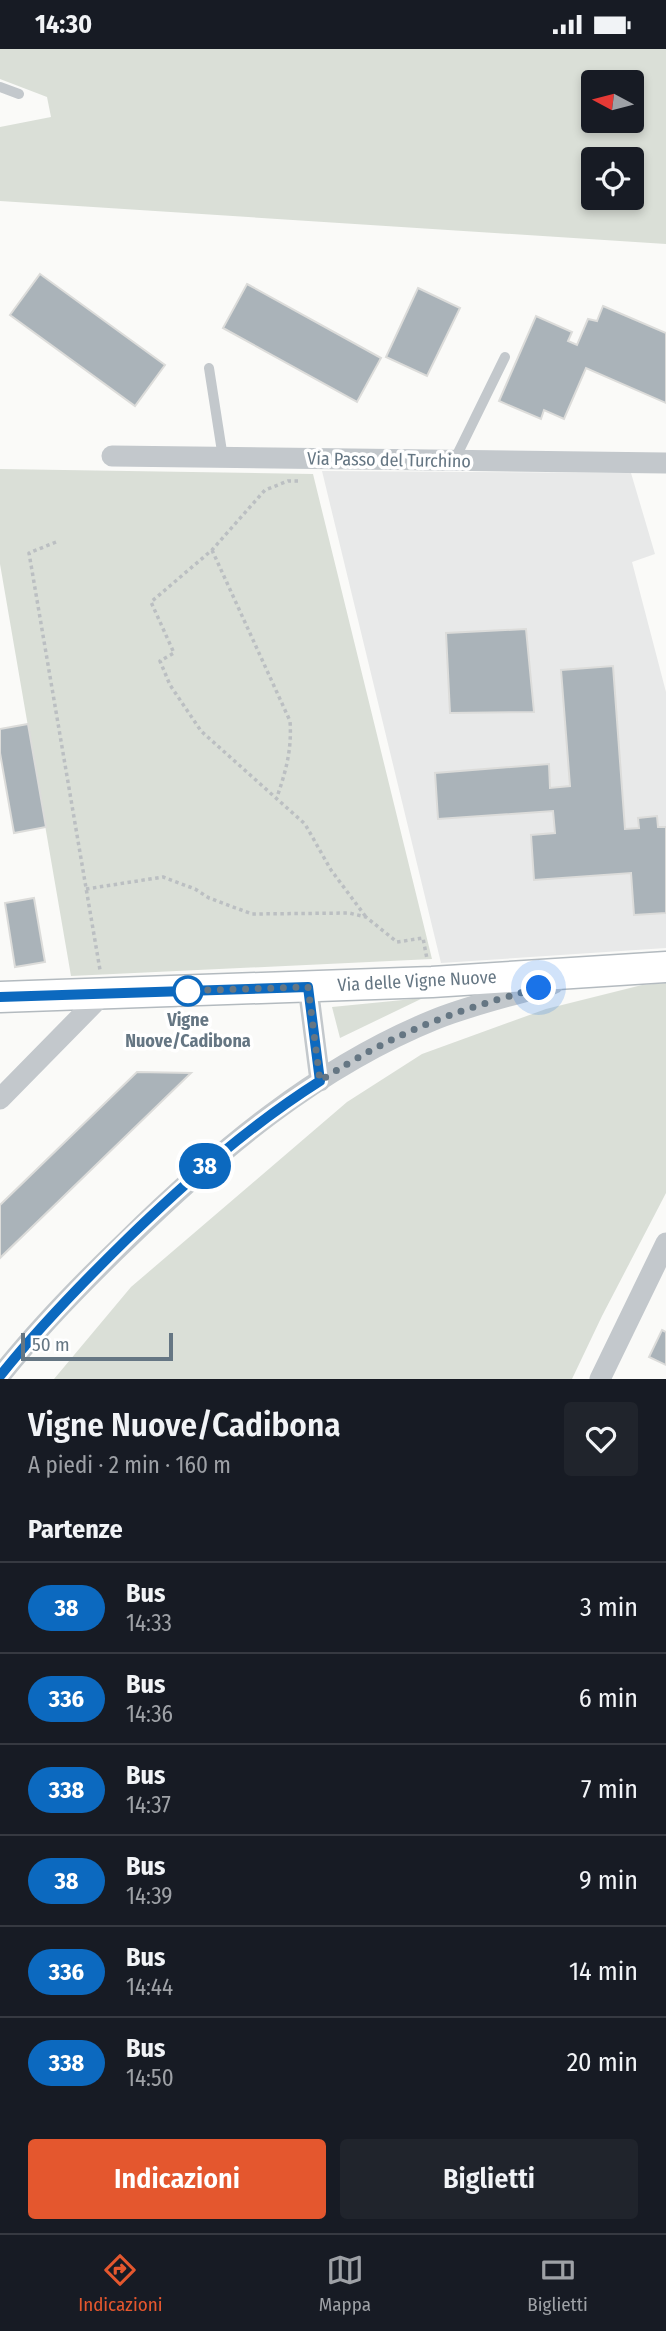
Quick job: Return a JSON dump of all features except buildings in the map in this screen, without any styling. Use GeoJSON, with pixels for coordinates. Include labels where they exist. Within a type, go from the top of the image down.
{"type":"FeatureCollection","features":[{"type":"Feature","properties":{"kind":"street","name":"Via Passo del Turchino"},"geometry":{"type":"LineString","coordinates":[[112,456],[666,463]]}},
{"type":"Feature","properties":{"kind":"street","name":"Via delle Vigne Nuove"},"geometry":{"type":"LineString","coordinates":[[0,997],[432,982],[666,967]]}},
{"type":"Feature","properties":{"kind":"street"},"geometry":{"type":"LineString","coordinates":[[0,1376],[68,1297],[199,1172],[275,1109],[366,1052],[435,1019],[499,997],[602,970]]}},
{"type":"Feature","properties":{"kind":"street"},"geometry":{"type":"LineString","coordinates":[[308,987],[320,1081]]}},
{"type":"Feature","properties":{"kind":"street"},"geometry":{"type":"LineString","coordinates":[[0,1100],[104,993]]}},
{"type":"Feature","properties":{"kind":"street"},"geometry":{"type":"LineString","coordinates":[[600,1379],[666,1243]]}},
{"type":"Feature","properties":{"kind":"lane"},"geometry":{"type":"LineString","coordinates":[[0,87],[19,94]]}},
{"type":"Feature","properties":{"kind":"lane"},"geometry":{"type":"LineString","coordinates":[[454,461],[505,357]]}},
{"type":"Feature","properties":{"kind":"lane"},"geometry":{"type":"LineString","coordinates":[[209,368],[223,458]]}},
{"type":"Feature","properties":{"kind":"path"},"geometry":{"type":"LineString","coordinates":[[313,459],[310,480],[288,481],[265,490],[212,550],[151,602],[174,653],[160,661],[170,685],[201,731],[305,824],[331,870],[366,917],[397,942],[423,938],[432,982]]}},
{"type":"Feature","properties":{"kind":"path"},"geometry":{"type":"LineString","coordinates":[[56,542],[29,553],[104,993]]}},
{"type":"Feature","properties":{"kind":"path"},"geometry":{"type":"LineString","coordinates":[[212,550],[290,721],[288,768],[277,797]]}},
{"type":"Feature","properties":{"kind":"path"},"geometry":{"type":"LineString","coordinates":[[86,889],[163,877],[252,914],[349,913],[366,917]]}},
{"type":"Feature","properties":{"kind":"shaded area"},"geometry":{"type":"Polygon","coordinates":[[[0,49],[666,49],[666,244],[0,201],[0,127],[51,117],[47,97],[0,79],[0,49]]]}},
{"type":"Feature","properties":{"kind":"shaded area"},"geometry":{"type":"Polygon","coordinates":[[[0,469],[313,474],[432,959],[71,976],[0,564],[0,469]]]}},
{"type":"Feature","properties":{"kind":"shaded area"},"geometry":{"type":"Polygon","coordinates":[[[322,471],[631,473],[655,554],[632,562],[666,692],[666,948],[441,963],[322,471]]]}},
{"type":"Feature","properties":{"kind":"shaded area"},"geometry":{"type":"Polygon","coordinates":[[[666,983],[666,1193],[572,1379],[54,1379],[131,1287],[347,1102],[422,1054],[546,1009],[642,985],[666,983]]]}},
{"type":"Feature","properties":{"kind":"shaded area"},"geometry":{"type":"Polygon","coordinates":[[[423,998],[340,1038],[332,1007],[423,998]]]}},
{"type":"Feature","properties":{"kind":"bus line","name":"38"},"geometry":{"type":"LineString","coordinates":[[0,997],[308,987],[320,1081],[275,1109],[199,1172],[98,1266],[48,1318],[0,1376]]}},
{"type":"Feature","properties":{"kind":"place","name":"Vigne Nuove/Cadibona"},"geometry":{"type":"Point","coordinates":[188,991]}},
{"type":"Feature","properties":{"kind":"route"},"geometry":{"type":"LineString","coordinates":[[188,991],[179,991],[308,987],[320,1081],[366,1052],[435,1019],[499,997],[539,988]]}}]}
